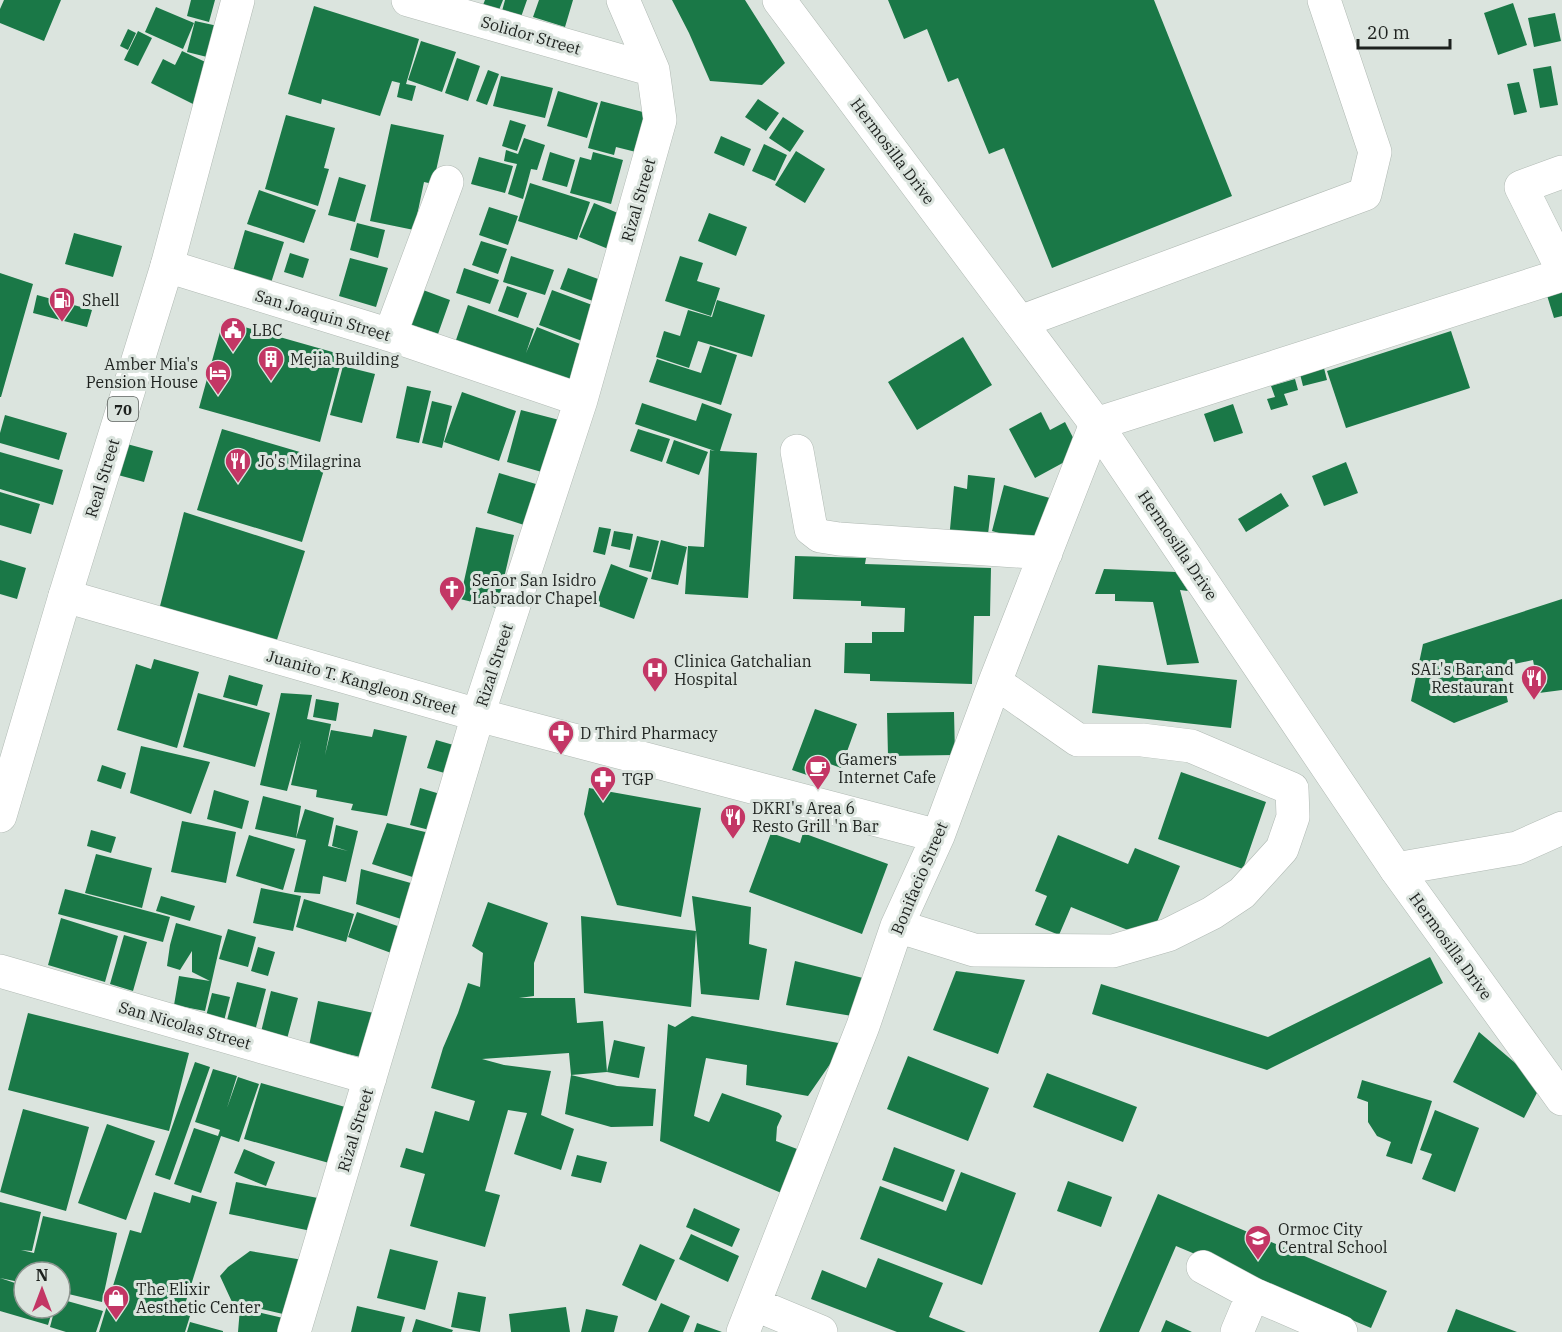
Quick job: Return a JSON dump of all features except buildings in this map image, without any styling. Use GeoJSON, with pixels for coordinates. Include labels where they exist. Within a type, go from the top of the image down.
{"type":"FeatureCollection","features":[{"type":"Feature","properties":{"kind":"main road","name":"Real Street"},"geometry":{"type":"LineString","coordinates":[[0,816],[167,266],[238,0]]}},
{"type":"Feature","properties":{"kind":"main road","name":"Solidor Street"},"geometry":{"type":"LineString","coordinates":[[408,0],[653,70]]}},
{"type":"Feature","properties":{"kind":"main road","name":"Rizal Street"},"geometry":{"type":"LineString","coordinates":[[294,1332],[478,715],[581,400],[660,120],[653,70],[623,0]]}},
{"type":"Feature","properties":{"kind":"main road","name":"Hermosilla Drive"},"geometry":{"type":"LineString","coordinates":[[779,0],[1096,424],[1396,869],[1562,1100]]}},
{"type":"Feature","properties":{"kind":"main road"},"geometry":{"type":"LineString","coordinates":[[1020,322],[1365,194],[1376,152],[1324,0]]}},
{"type":"Feature","properties":{"kind":"main road"},"geometry":{"type":"LineString","coordinates":[[1562,172],[1521,187],[1562,269]]}},
{"type":"Feature","properties":{"kind":"main road"},"geometry":{"type":"LineString","coordinates":[[390,335],[447,182]]}},
{"type":"Feature","properties":{"kind":"main road","name":"San Joaquin Street"},"geometry":{"type":"LineString","coordinates":[[167,266],[390,335],[581,400]]}},
{"type":"Feature","properties":{"kind":"main road"},"geometry":{"type":"LineString","coordinates":[[1096,424],[1562,275]]}},
{"type":"Feature","properties":{"kind":"main road","name":"Bonifacio Street"},"geometry":{"type":"LineString","coordinates":[[748,1318],[863,1026],[897,926],[938,836],[994,682],[1096,424]]}},
{"type":"Feature","properties":{"kind":"main road"},"geometry":{"type":"LineString","coordinates":[[797,451],[811,529],[820,536],[1046,553]]}},
{"type":"Feature","properties":{"kind":"main road","name":"Juanito T. Kangleon Street"},"geometry":{"type":"LineString","coordinates":[[65,596],[478,715],[938,836]]}},
{"type":"Feature","properties":{"kind":"main road"},"geometry":{"type":"LineString","coordinates":[[897,926],[974,950],[1113,951],[1168,935],[1212,913],[1242,893],[1282,849],[1293,817],[1292,789],[1191,746],[1142,740],[1078,740],[994,682]]}},
{"type":"Feature","properties":{"kind":"main road"},"geometry":{"type":"LineString","coordinates":[[1396,869],[1517,848],[1562,828]]}},
{"type":"Feature","properties":{"kind":"main road","name":"San Nicolas Street"},"geometry":{"type":"LineString","coordinates":[[0,971],[370,1078]]}},
{"type":"Feature","properties":{"kind":"main road"},"geometry":{"type":"LineString","coordinates":[[1203,1267],[1253,1294],[1341,1332]]}},
{"type":"Feature","properties":{"kind":"main road"},"geometry":{"type":"LineString","coordinates":[[1237,1332],[1253,1294]]}},
{"type":"Feature","properties":{"kind":"main road"},"geometry":{"type":"LineString","coordinates":[[748,1318],[821,1332]]}},
{"type":"Feature","properties":{"kind":"place","name":"Shell"},"geometry":{"type":"Point","coordinates":[62,323]}},
{"type":"Feature","properties":{"kind":"place","name":"LBC"},"geometry":{"type":"Point","coordinates":[233,353]}},
{"type":"Feature","properties":{"kind":"place","name":"Mejia Building"},"geometry":{"type":"Point","coordinates":[271,382]}},
{"type":"Feature","properties":{"kind":"place","name":"Amber Mia's Pension House"},"geometry":{"type":"Point","coordinates":[218,396]}},
{"type":"Feature","properties":{"kind":"place","name":"Jo's Milagrina"},"geometry":{"type":"Point","coordinates":[238,484]}},
{"type":"Feature","properties":{"kind":"place","name":"Señor San Isidro Labrador Chapel"},"geometry":{"type":"Point","coordinates":[452,612]}},
{"type":"Feature","properties":{"kind":"place","name":"Clinica Gatchalian Hospital"},"geometry":{"type":"Point","coordinates":[655,693]}},
{"type":"Feature","properties":{"kind":"place","name":"SAL's Bar and Restaurant"},"geometry":{"type":"Point","coordinates":[1534,701]}},
{"type":"Feature","properties":{"kind":"place","name":"D Third Pharmacy"},"geometry":{"type":"Point","coordinates":[561,756]}},
{"type":"Feature","properties":{"kind":"place","name":"Gamers Internet Cafe"},"geometry":{"type":"Point","coordinates":[818,791]}},
{"type":"Feature","properties":{"kind":"place","name":"TGP"},"geometry":{"type":"Point","coordinates":[603,802]}},
{"type":"Feature","properties":{"kind":"place","name":"DKRI's Area 6 Resto Grill 'n Bar"},"geometry":{"type":"Point","coordinates":[733,840]}},
{"type":"Feature","properties":{"kind":"place","name":"Ormoc City Central School"},"geometry":{"type":"Point","coordinates":[1258,1261]}},
{"type":"Feature","properties":{"kind":"place","name":"The Elixir Aesthetic Center"},"geometry":{"type":"Point","coordinates":[116,1321]}}]}
